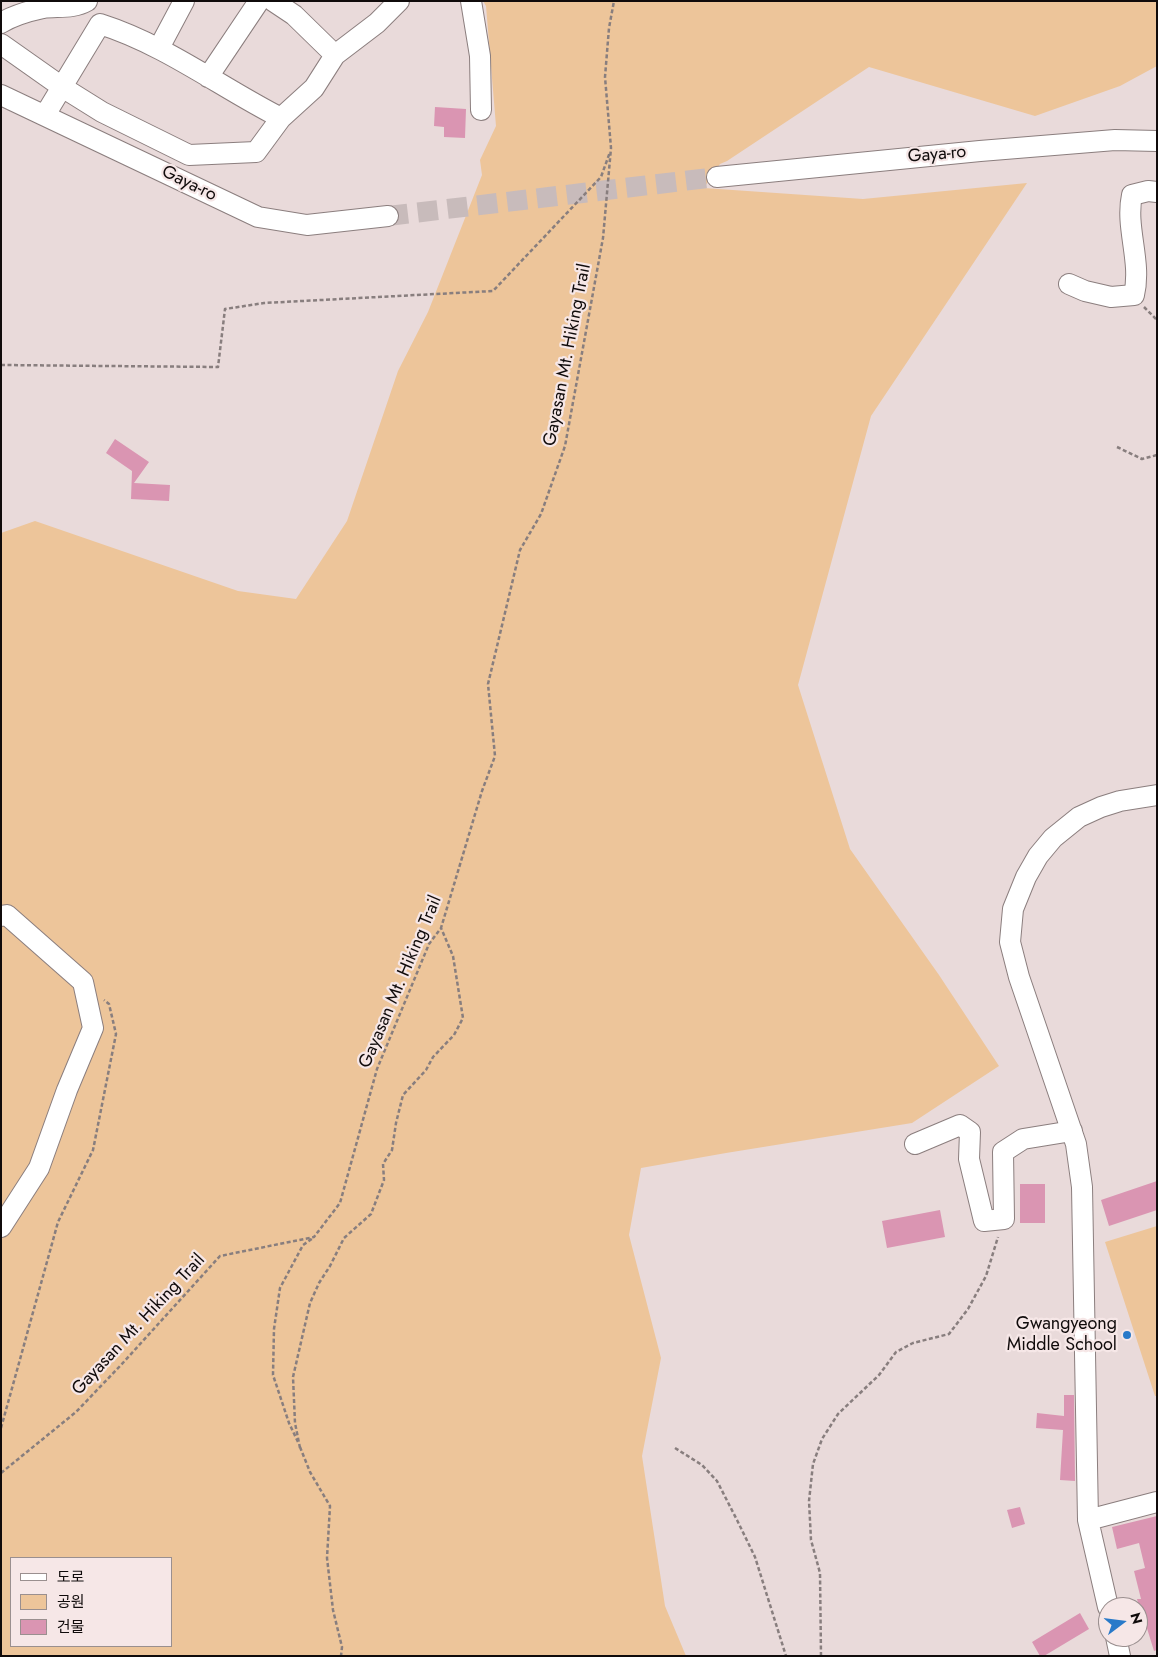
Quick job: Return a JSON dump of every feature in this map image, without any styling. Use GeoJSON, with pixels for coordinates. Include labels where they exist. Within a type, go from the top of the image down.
{"type":"FeatureCollection","features":[{"type":"Feature","properties":{"kind":"street"},"geometry":{"type":"LineString","coordinates":[[1,23],[12,17],[44,8],[79,6],[87,1]]}},
{"type":"Feature","properties":{"kind":"street"},"geometry":{"type":"LineString","coordinates":[[159,48],[184,1]]}},
{"type":"Feature","properties":{"kind":"street"},"geometry":{"type":"LineString","coordinates":[[208,77],[260,1]]}},
{"type":"Feature","properties":{"kind":"street"},"geometry":{"type":"LineString","coordinates":[[273,1],[294,15],[335,55]]}},
{"type":"Feature","properties":{"kind":"street"},"geometry":{"type":"LineString","coordinates":[[1,44],[62,87],[102,112],[189,155],[256,152],[281,118],[314,88],[335,55],[377,23],[400,1]]}},
{"type":"Feature","properties":{"kind":"street"},"geometry":{"type":"LineString","coordinates":[[471,1],[480,56],[481,110]]}},
{"type":"Feature","properties":{"kind":"street"},"geometry":{"type":"LineString","coordinates":[[45,115],[100,24],[127,32],[159,48],[281,118]]}},
{"type":"Feature","properties":{"kind":"street","name":"Gaya-ro"},"geometry":{"type":"LineString","coordinates":[[1,95],[258,217],[307,225],[388,216]]}},
{"type":"Feature","properties":{"kind":"street","name":"Gaya-ro"},"geometry":{"type":"LineString","coordinates":[[717,176],[1115,140],[1157,141]]}},
{"type":"Feature","properties":{"kind":"street"},"geometry":{"type":"LineString","coordinates":[[1068,284],[1085,291],[1111,297],[1134,295],[1136,261],[1129,208],[1132,195],[1148,191],[1157,192]]}},
{"type":"Feature","properties":{"kind":"street"},"geometry":{"type":"LineString","coordinates":[[1106,1597],[1088,1520],[1082,1187],[1076,1144],[1019,977],[1010,942],[1013,909],[1030,870],[1038,856],[1053,838],[1080,818],[1101,807],[1120,801],[1157,795]]}},
{"type":"Feature","properties":{"kind":"street"},"geometry":{"type":"LineString","coordinates":[[1,1227],[39,1168],[67,1090],[93,1028],[83,982],[3,913]]}},
{"type":"Feature","properties":{"kind":"street"},"geometry":{"type":"LineString","coordinates":[[915,1144],[960,1125],[970,1132],[969,1159],[984,1222],[1004,1219],[1003,1152],[1023,1139],[1072,1131]]}},
{"type":"Feature","properties":{"kind":"street"},"geometry":{"type":"LineString","coordinates":[[1088,1520],[1157,1502]]}},
{"type":"Feature","properties":{"kind":"path","name":"Gayasan Mt. Hiking Trail"},"geometry":{"type":"LineString","coordinates":[[341,1656],[342,1647],[333,1610],[327,1558],[330,1506],[310,1472],[289,1423],[273,1375],[274,1329],[280,1288],[303,1246],[314,1237],[340,1203],[377,1069],[429,944],[441,928],[482,790],[495,756],[488,684],[520,550],[540,514],[565,446],[603,238],[611,148],[605,77],[609,28],[614,1]]}},
{"type":"Feature","properties":{"kind":"path","name":"Gayasan Mt. Hiking Trail"},"geometry":{"type":"LineString","coordinates":[[1,365],[218,367],[225,309],[264,302],[493,291],[601,177],[611,148]]}},
{"type":"Feature","properties":{"kind":"path"},"geometry":{"type":"LineString","coordinates":[[1117,447],[1142,459],[1157,455]]}},
{"type":"Feature","properties":{"kind":"path"},"geometry":{"type":"LineString","coordinates":[[300,1448],[295,1423],[293,1377],[310,1303],[344,1238],[370,1214],[384,1180],[383,1164],[392,1150],[403,1095],[426,1070],[433,1057],[454,1035],[463,1018],[453,956],[441,928]]}},
{"type":"Feature","properties":{"kind":"path"},"geometry":{"type":"LineString","coordinates":[[1,1428],[58,1222],[92,1150],[116,1034],[109,1004],[102,998]]}},
{"type":"Feature","properties":{"kind":"path"},"geometry":{"type":"LineString","coordinates":[[821,1656],[820,1573],[811,1540],[809,1501],[813,1464],[822,1439],[838,1414],[879,1375],[896,1352],[913,1344],[949,1334],[968,1309],[986,1276],[1004,1219]]}},
{"type":"Feature","properties":{"kind":"path","name":"Gayasan Mt. Hiking Trail"},"geometry":{"type":"LineString","coordinates":[[1,1473],[76,1412],[220,1256],[314,1237]]}},
{"type":"Feature","properties":{"kind":"path"},"geometry":{"type":"LineString","coordinates":[[674,1448],[702,1465],[717,1482],[756,1557],[786,1656]]}},
{"type":"Feature","properties":{"kind":"green space"},"geometry":{"type":"Polygon","coordinates":[[[483,1],[1157,1],[1157,66],[1120,86],[1035,116],[869,67],[720,164],[704,188],[863,199],[1027,183],[871,416],[798,685],[850,849],[939,975],[999,1066],[912,1123],[641,1168],[629,1235],[661,1358],[642,1456],[665,1606],[686,1656],[1,1656],[1,533],[35,521],[238,591],[296,599],[347,521],[398,371],[428,312],[482,175],[480,160],[496,126],[486,6],[483,1]]]}},
{"type":"Feature","properties":{"kind":"green space"},"geometry":{"type":"Polygon","coordinates":[[[1157,1226],[1157,1396],[1155,1396],[1105,1242],[1157,1226]]]}},
{"type":"Feature","properties":{"kind":"building"},"geometry":{"type":"Polygon","coordinates":[[[435,107],[466,109],[465,138],[444,137],[444,127],[434,126],[435,107]]]}},
{"type":"Feature","properties":{"kind":"building"},"geometry":{"type":"Polygon","coordinates":[[[115,439],[149,462],[134,483],[170,485],[169,501],[131,499],[132,471],[106,453],[115,439]]]}},
{"type":"Feature","properties":{"kind":"building"},"geometry":{"type":"Polygon","coordinates":[[[1157,1181],[1157,1210],[1109,1226],[1101,1200],[1157,1181]]]}},
{"type":"Feature","properties":{"kind":"building"},"geometry":{"type":"Polygon","coordinates":[[[1020,1184],[1045,1184],[1045,1223],[1020,1223],[1020,1184]]]}},
{"type":"Feature","properties":{"kind":"building"},"geometry":{"type":"Polygon","coordinates":[[[940,1210],[945,1237],[887,1248],[882,1221],[940,1210]]]}},
{"type":"Feature","properties":{"kind":"building"},"geometry":{"type":"Polygon","coordinates":[[[1064,1395],[1074,1395],[1075,1481],[1060,1480],[1063,1430],[1036,1428],[1037,1413],[1064,1416],[1064,1395]]]}},
{"type":"Feature","properties":{"kind":"building"},"geometry":{"type":"Polygon","coordinates":[[[1020,1507],[1025,1524],[1012,1528],[1007,1510],[1020,1507]]]}},
{"type":"Feature","properties":{"kind":"building"},"geometry":{"type":"Polygon","coordinates":[[[1157,1516],[1157,1650],[1154,1651],[1148,1632],[1148,1597],[1140,1597],[1134,1571],[1145,1568],[1139,1543],[1117,1549],[1112,1527],[1157,1516]]]}},
{"type":"Feature","properties":{"kind":"building"},"geometry":{"type":"Polygon","coordinates":[[[1080,1613],[1089,1629],[1044,1656],[1040,1656],[1032,1642],[1080,1613]]]}},
{"type":"Feature","properties":{"kind":"tunnel"},"geometry":{"type":"LineString","coordinates":[[388,216],[717,177]]}},
{"type":"Feature","properties":{"kind":"place","name":"Gwangyeong Middle School"},"geometry":{"type":"Point","coordinates":[1127,1335]}}]}
